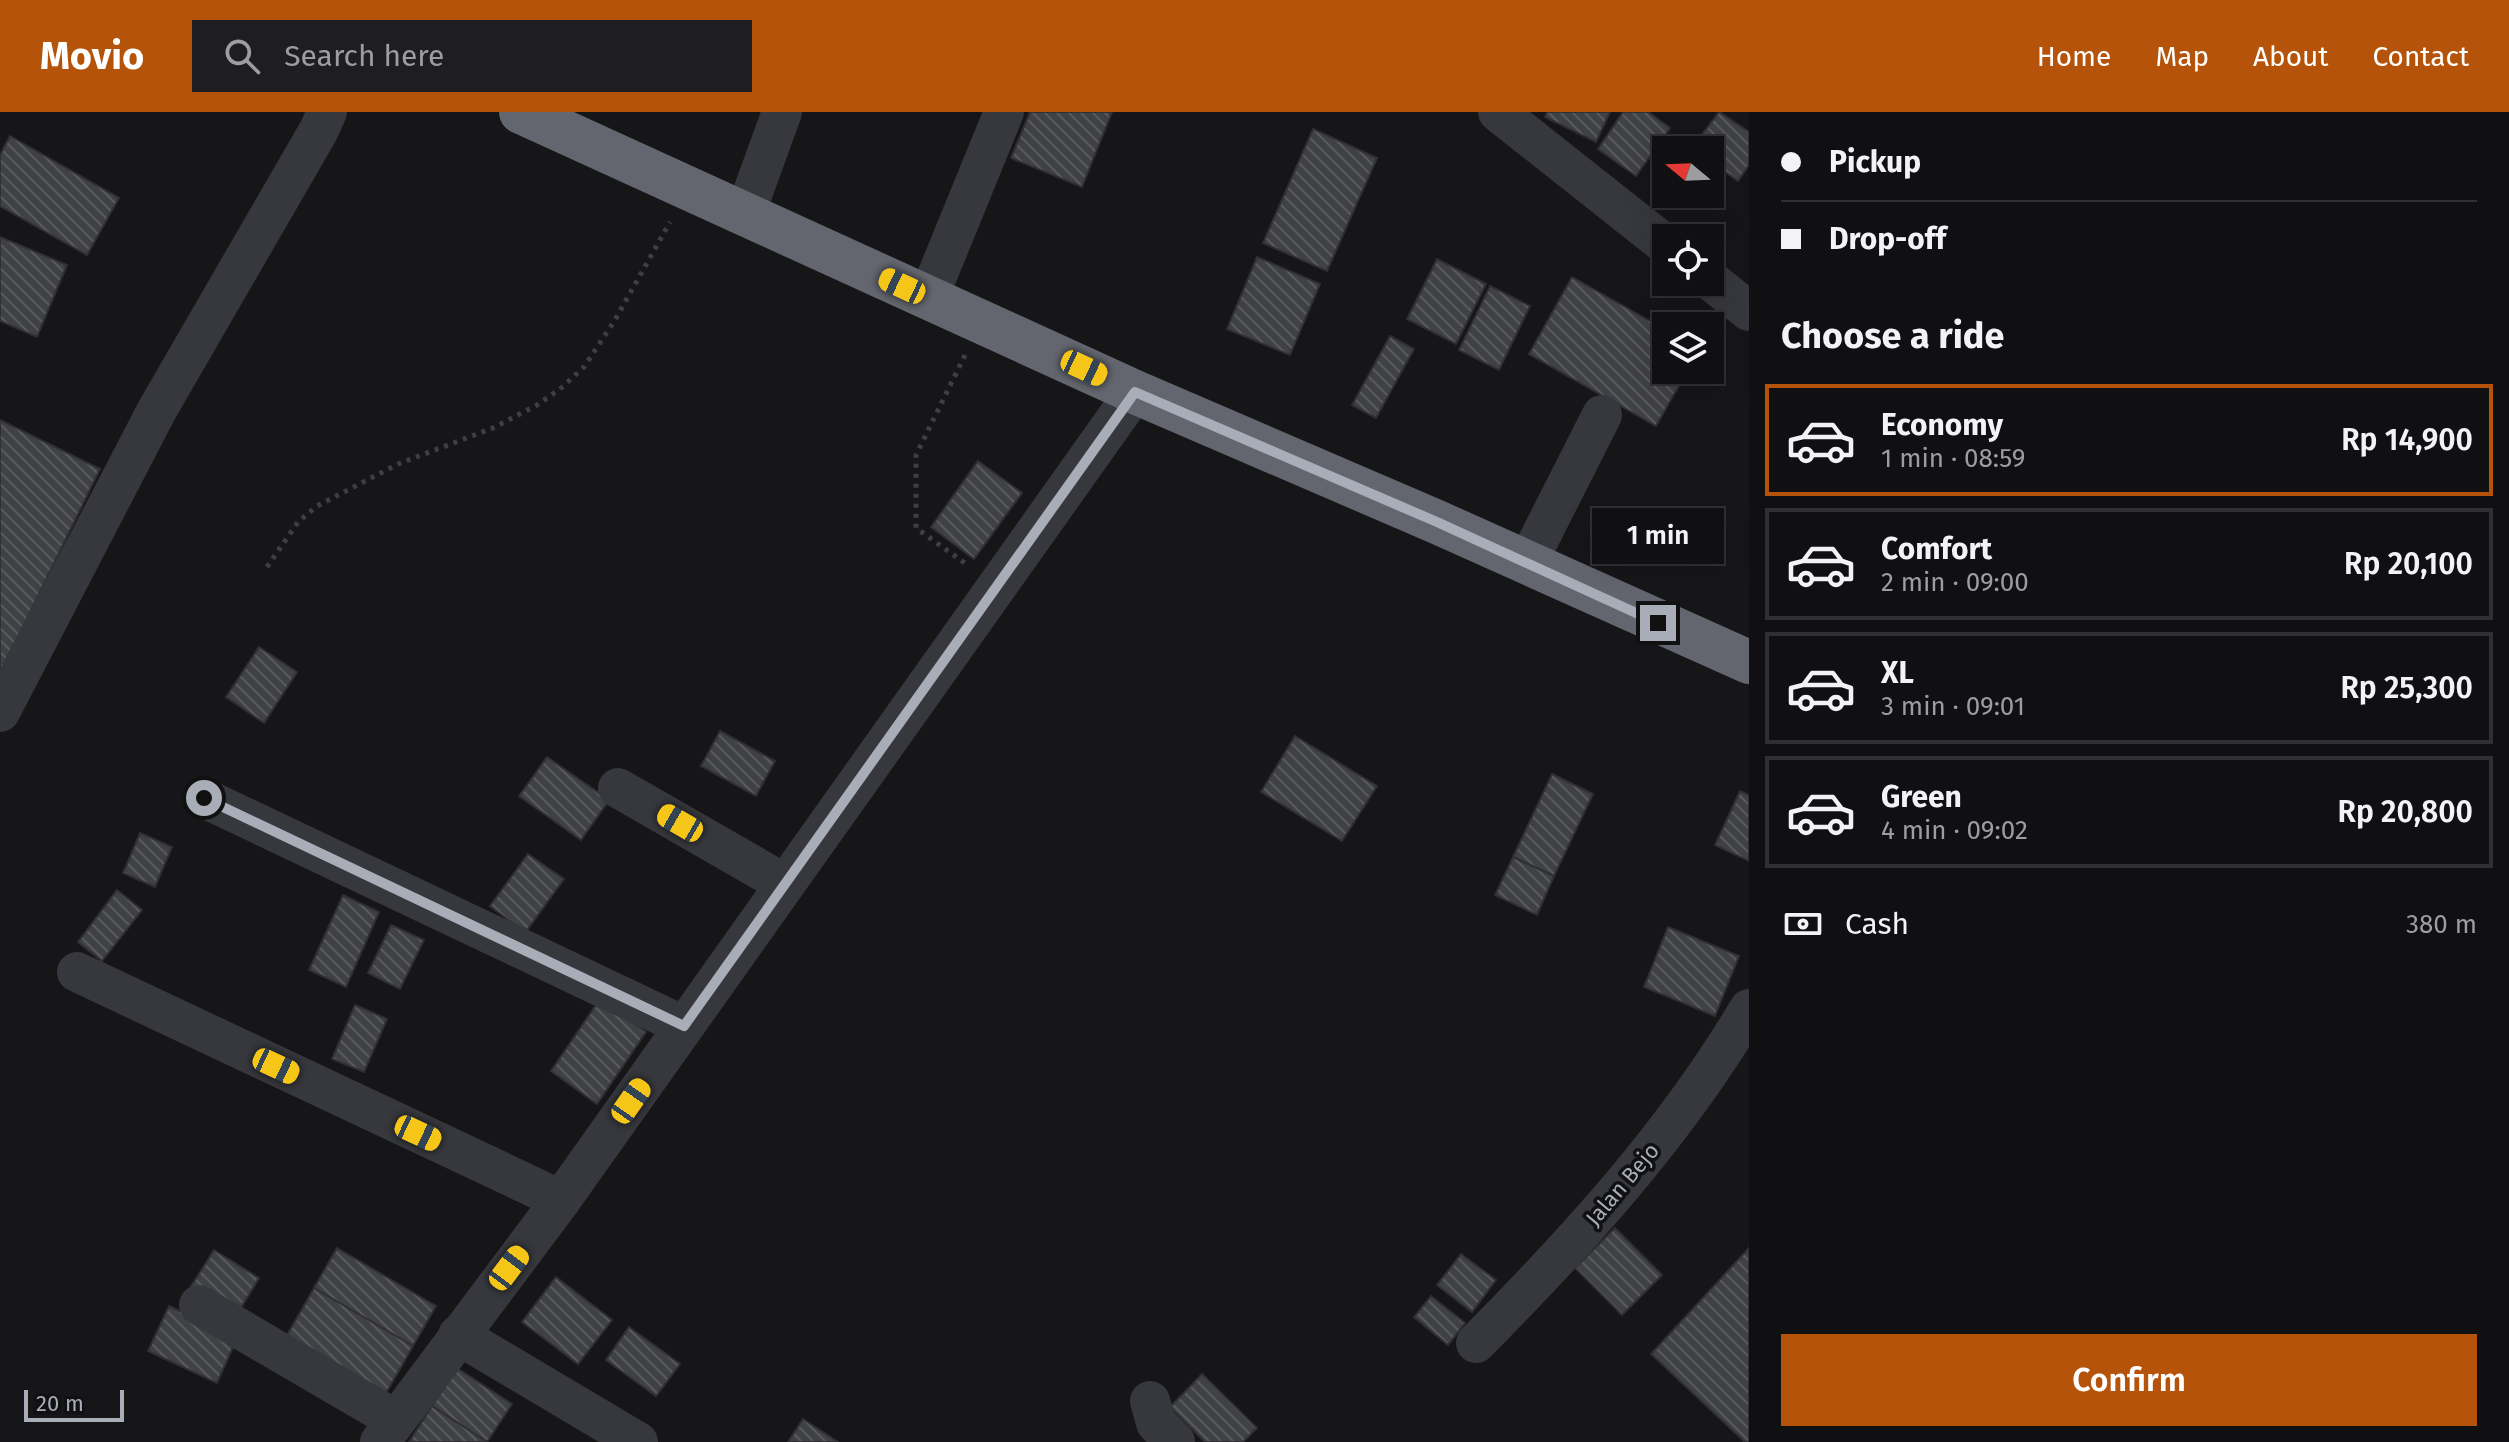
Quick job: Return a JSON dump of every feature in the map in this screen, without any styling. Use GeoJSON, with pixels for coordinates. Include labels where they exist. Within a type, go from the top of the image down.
{"type":"FeatureCollection","features":[{"type":"Feature","properties":{"kind":"highway"},"geometry":{"type":"LineString","coordinates":[[521,112],[1135,392],[1749,662]]}},
{"type":"Feature","properties":{"kind":"street"},"geometry":{"type":"LineString","coordinates":[[0,712],[157,410],[327,112]]}},
{"type":"Feature","properties":{"kind":"street"},"geometry":{"type":"LineString","coordinates":[[745,214],[782,112]]}},
{"type":"Feature","properties":{"kind":"street"},"geometry":{"type":"LineString","coordinates":[[928,298],[1004,112]]}},
{"type":"Feature","properties":{"kind":"street"},"geometry":{"type":"LineString","coordinates":[[1498,112],[1652,234]]}},
{"type":"Feature","properties":{"kind":"street"},"geometry":{"type":"LineString","coordinates":[[1724,291],[1749,311]]}},
{"type":"Feature","properties":{"kind":"street"},"geometry":{"type":"LineString","coordinates":[[199,1305],[388,1431],[561,1200],[1135,392]]}},
{"type":"Feature","properties":{"kind":"street"},"geometry":{"type":"LineString","coordinates":[[1527,563],[1602,415]]}},
{"type":"Feature","properties":{"kind":"street"},"geometry":{"type":"LineString","coordinates":[[618,788],[785,884]]}},
{"type":"Feature","properties":{"kind":"street"},"geometry":{"type":"LineString","coordinates":[[204,798],[684,1026]]}},
{"type":"Feature","properties":{"kind":"street"},"geometry":{"type":"LineString","coordinates":[[77,972],[561,1200]]}},
{"type":"Feature","properties":{"kind":"street","name":"Jalan Bejo"},"geometry":{"type":"LineString","coordinates":[[1476,1343],[1543,1275],[1665,1134],[1704,1081],[1749,1009]]}},
{"type":"Feature","properties":{"kind":"street"},"geometry":{"type":"LineString","coordinates":[[458,1335],[638,1442]]}},
{"type":"Feature","properties":{"kind":"street"},"geometry":{"type":"LineString","coordinates":[[1150,1401],[1156,1423],[1175,1442]]}},
{"type":"Feature","properties":{"kind":"path"},"geometry":{"type":"LineString","coordinates":[[267,567],[298,522],[317,506],[398,464],[493,428],[560,389],[584,367],[615,320],[650,261],[687,188]]}},
{"type":"Feature","properties":{"kind":"path"},"geometry":{"type":"LineString","coordinates":[[982,322],[916,455],[916,528],[952,556],[998,583]]}},
{"type":"Feature","properties":{"kind":"building"},"geometry":{"type":"Polygon","coordinates":[[[1030,112],[1112,112],[1082,187],[1011,158],[1030,112]]]}},
{"type":"Feature","properties":{"kind":"building"},"geometry":{"type":"Polygon","coordinates":[[[1547,112],[1610,112],[1596,142],[1545,117],[1547,112]]]}},
{"type":"Feature","properties":{"kind":"building"},"geometry":{"type":"Polygon","coordinates":[[[1623,112],[1648,112],[1670,128],[1664,136],[1652,136],[1652,153],[1636,176],[1598,149],[1623,112]]]}},
{"type":"Feature","properties":{"kind":"building"},"geometry":{"type":"Polygon","coordinates":[[[1719,112],[1749,132],[1749,165],[1738,181],[1724,171],[1724,136],[1701,136],[1719,112]]]}},
{"type":"Feature","properties":{"kind":"building"},"geometry":{"type":"Polygon","coordinates":[[[1313,129],[1377,158],[1327,271],[1263,243],[1313,129]]]}},
{"type":"Feature","properties":{"kind":"building"},"geometry":{"type":"Polygon","coordinates":[[[10,136],[119,198],[87,255],[0,206],[0,155],[10,136]]]}},
{"type":"Feature","properties":{"kind":"building"},"geometry":{"type":"Polygon","coordinates":[[[0,237],[67,265],[37,337],[0,321],[0,237]]]}},
{"type":"Feature","properties":{"kind":"building"},"geometry":{"type":"Polygon","coordinates":[[[1257,257],[1320,284],[1290,355],[1227,329],[1257,257]]]}},
{"type":"Feature","properties":{"kind":"building"},"geometry":{"type":"Polygon","coordinates":[[[1437,259],[1486,284],[1456,344],[1407,319],[1437,259]]]}},
{"type":"Feature","properties":{"kind":"building"},"geometry":{"type":"Polygon","coordinates":[[[1572,277],[1652,322],[1652,384],[1680,384],[1656,426],[1529,354],[1572,277]]]}},
{"type":"Feature","properties":{"kind":"building"},"geometry":{"type":"Polygon","coordinates":[[[1490,286],[1530,306],[1499,370],[1459,350],[1490,286]]]}},
{"type":"Feature","properties":{"kind":"building"},"geometry":{"type":"Polygon","coordinates":[[[1390,336],[1414,349],[1376,418],[1352,405],[1390,336]]]}},
{"type":"Feature","properties":{"kind":"building"},"geometry":{"type":"Polygon","coordinates":[[[0,420],[100,469],[0,674],[0,420]]]}},
{"type":"Feature","properties":{"kind":"building"},"geometry":{"type":"Polygon","coordinates":[[[978,461],[1022,493],[974,559],[931,527],[978,461]]]}},
{"type":"Feature","properties":{"kind":"building"},"geometry":{"type":"Polygon","coordinates":[[[259,647],[297,672],[264,723],[226,697],[259,647]]]}},
{"type":"Feature","properties":{"kind":"building"},"geometry":{"type":"Polygon","coordinates":[[[720,731],[775,761],[756,796],[701,766],[720,731]]]}},
{"type":"Feature","properties":{"kind":"building"},"geometry":{"type":"Polygon","coordinates":[[[1295,736],[1377,786],[1342,841],[1261,792],[1295,736]]]}},
{"type":"Feature","properties":{"kind":"building"},"geometry":{"type":"Polygon","coordinates":[[[547,757],[609,800],[581,840],[519,796],[547,757]]]}},
{"type":"Feature","properties":{"kind":"building"},"geometry":{"type":"Polygon","coordinates":[[[1552,774],[1593,794],[1554,876],[1513,857],[1552,774]]]}},
{"type":"Feature","properties":{"kind":"building"},"geometry":{"type":"Polygon","coordinates":[[[1740,791],[1749,795],[1749,861],[1715,845],[1740,791]]]}},
{"type":"Feature","properties":{"kind":"building"},"geometry":{"type":"Polygon","coordinates":[[[140,833],[172,847],[155,887],[123,873],[140,833]]]}},
{"type":"Feature","properties":{"kind":"building"},"geometry":{"type":"Polygon","coordinates":[[[528,854],[564,879],[525,933],[490,906],[528,854]]]}},
{"type":"Feature","properties":{"kind":"building"},"geometry":{"type":"Polygon","coordinates":[[[1513,857],[1554,876],[1537,915],[1495,895],[1513,857]]]}},
{"type":"Feature","properties":{"kind":"building"},"geometry":{"type":"Polygon","coordinates":[[[117,890],[142,910],[102,961],[78,942],[117,890]]]}},
{"type":"Feature","properties":{"kind":"building"},"geometry":{"type":"Polygon","coordinates":[[[343,895],[379,912],[346,987],[309,970],[343,895]]]}},
{"type":"Feature","properties":{"kind":"building"},"geometry":{"type":"Polygon","coordinates":[[[391,925],[424,940],[400,989],[368,973],[391,925]]]}},
{"type":"Feature","properties":{"kind":"building"},"geometry":{"type":"Polygon","coordinates":[[[1668,927],[1739,956],[1715,1016],[1644,987],[1668,927]]]}},
{"type":"Feature","properties":{"kind":"building"},"geometry":{"type":"Polygon","coordinates":[[[600,999],[646,1032],[597,1104],[551,1071],[600,999]]]}},
{"type":"Feature","properties":{"kind":"building"},"geometry":{"type":"Polygon","coordinates":[[[355,1005],[387,1019],[364,1072],[332,1059],[355,1005]]]}},
{"type":"Feature","properties":{"kind":"building"},"geometry":{"type":"Polygon","coordinates":[[[1615,1228],[1662,1275],[1622,1315],[1575,1268],[1615,1228]]]}},
{"type":"Feature","properties":{"kind":"building"},"geometry":{"type":"Polygon","coordinates":[[[337,1248],[436,1306],[413,1346],[314,1288],[337,1248]]]}},
{"type":"Feature","properties":{"kind":"building"},"geometry":{"type":"Polygon","coordinates":[[[1749,1248],[1749,1442],[1745,1442],[1651,1354],[1749,1248]]]}},
{"type":"Feature","properties":{"kind":"building"},"geometry":{"type":"Polygon","coordinates":[[[214,1250],[259,1278],[236,1316],[190,1288],[214,1250]]]}},
{"type":"Feature","properties":{"kind":"building"},"geometry":{"type":"Polygon","coordinates":[[[1461,1254],[1496,1280],[1472,1312],[1437,1285],[1461,1254]]]}},
{"type":"Feature","properties":{"kind":"building"},"geometry":{"type":"Polygon","coordinates":[[[556,1277],[612,1320],[578,1364],[522,1322],[556,1277]]]}},
{"type":"Feature","properties":{"kind":"building"},"geometry":{"type":"Polygon","coordinates":[[[314,1288],[413,1346],[385,1395],[286,1337],[314,1288]]]}},
{"type":"Feature","properties":{"kind":"building"},"geometry":{"type":"Polygon","coordinates":[[[1431,1296],[1465,1323],[1448,1345],[1414,1317],[1431,1296]]]}},
{"type":"Feature","properties":{"kind":"building"},"geometry":{"type":"Polygon","coordinates":[[[169,1306],[237,1338],[217,1383],[148,1351],[169,1306]]]}},
{"type":"Feature","properties":{"kind":"building"},"geometry":{"type":"Polygon","coordinates":[[[629,1327],[680,1364],[656,1396],[606,1360],[629,1327]]]}},
{"type":"Feature","properties":{"kind":"building"},"geometry":{"type":"Polygon","coordinates":[[[457,1368],[512,1404],[487,1442],[432,1406],[457,1368]]]}},
{"type":"Feature","properties":{"kind":"building"},"geometry":{"type":"Polygon","coordinates":[[[1202,1374],[1257,1428],[1243,1442],[1205,1442],[1170,1407],[1202,1374]]]}},
{"type":"Feature","properties":{"kind":"building"},"geometry":{"type":"Polygon","coordinates":[[[432,1406],[487,1442],[409,1442],[432,1406]]]}},
{"type":"Feature","properties":{"kind":"building"},"geometry":{"type":"Polygon","coordinates":[[[803,1419],[838,1442],[788,1442],[803,1419]]]}},
{"type":"Feature","properties":{"kind":"route"},"geometry":{"type":"LineString","coordinates":[[204,798],[684,1026],[1135,392],[1437,522],[1658,623]]}}]}
